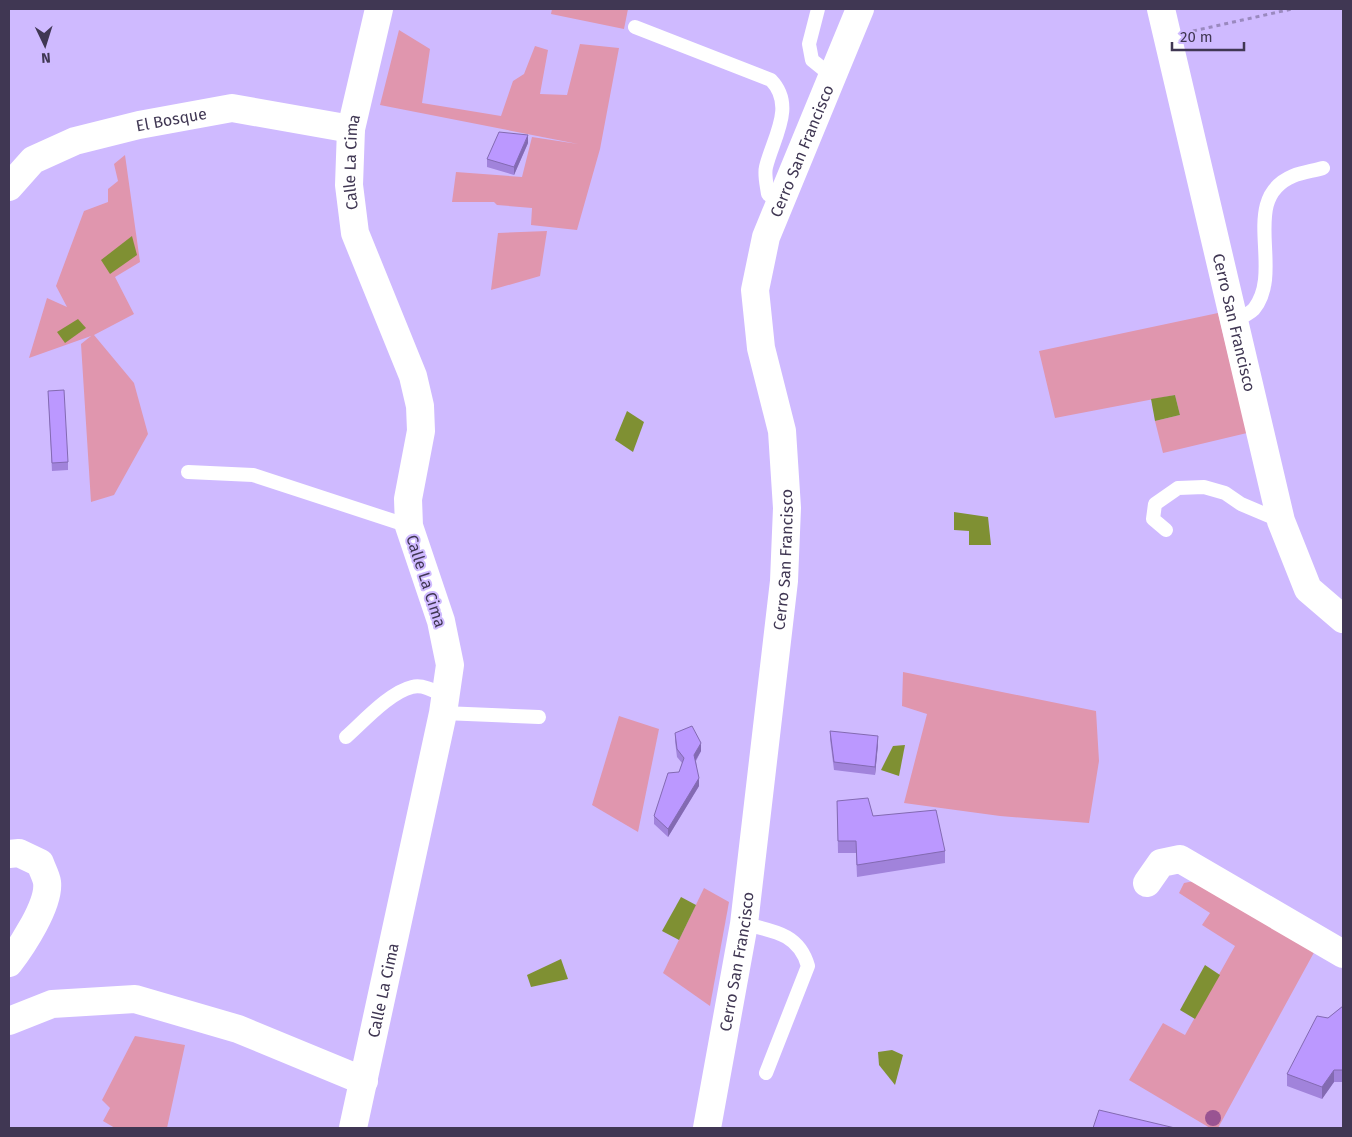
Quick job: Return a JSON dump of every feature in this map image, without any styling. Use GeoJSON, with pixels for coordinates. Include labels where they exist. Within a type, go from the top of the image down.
{"type":"FeatureCollection","features":[{"type":"Feature","properties":{"kind":"street","name":"Calle La Cima"},"geometry":{"type":"LineString","coordinates":[[353,1128],[444,705],[450,665],[441,621],[409,526],[408,499],[421,432],[420,406],[413,376],[355,233],[349,185],[351,129],[379,9]]}},
{"type":"Feature","properties":{"kind":"street","name":"Cerro San Francisco"},"geometry":{"type":"LineString","coordinates":[[707,1128],[744,924],[784,572],[787,508],[782,431],[761,348],[755,290],[766,237],[860,9]]}},
{"type":"Feature","properties":{"kind":"street","name":"Cerro San Francisco"},"geometry":{"type":"LineString","coordinates":[[1161,9],[1281,521],[1308,588],[1343,619]]}},
{"type":"Feature","properties":{"kind":"street","name":"El Bosque"},"geometry":{"type":"LineString","coordinates":[[9,186],[33,160],[75,141],[139,125],[232,108],[351,129]]}},
{"type":"Feature","properties":{"kind":"street"},"geometry":{"type":"LineString","coordinates":[[9,854],[19,853],[40,863],[47,882],[43,906],[20,949],[9,963]]}},
{"type":"Feature","properties":{"kind":"street"},"geometry":{"type":"LineString","coordinates":[[1147,883],[1160,863],[1180,859],[1343,954]]}},
{"type":"Feature","properties":{"kind":"street"},"geometry":{"type":"LineString","coordinates":[[9,1021],[52,1004],[135,999],[238,1029],[364,1081]]}},
{"type":"Feature","properties":{"kind":"lane"},"geometry":{"type":"LineString","coordinates":[[818,9],[809,44],[812,60],[833,77]]}},
{"type":"Feature","properties":{"kind":"lane"},"geometry":{"type":"LineString","coordinates":[[635,27],[771,80],[780,89],[782,110],[780,128],[766,169],[768,194],[779,203]]}},
{"type":"Feature","properties":{"kind":"lane"},"geometry":{"type":"LineString","coordinates":[[1234,321],[1253,310],[1266,285],[1263,219],[1271,193],[1292,177],[1323,168]]}},
{"type":"Feature","properties":{"kind":"lane"},"geometry":{"type":"LineString","coordinates":[[188,472],[253,475],[409,526]]}},
{"type":"Feature","properties":{"kind":"lane"},"geometry":{"type":"LineString","coordinates":[[1166,530],[1153,519],[1155,504],[1178,488],[1204,488],[1225,493],[1241,504],[1281,521]]}},
{"type":"Feature","properties":{"kind":"lane"},"geometry":{"type":"LineString","coordinates":[[346,737],[394,696],[413,687],[430,689],[444,705],[539,717]]}},
{"type":"Feature","properties":{"kind":"lane"},"geometry":{"type":"LineString","coordinates":[[744,924],[767,929],[798,942],[808,966],[766,1072]]}},
{"type":"Feature","properties":{"kind":"path"},"geometry":{"type":"LineString","coordinates":[[1168,37],[1292,9]]}},
{"type":"Feature","properties":{"kind":"shaded area"},"geometry":{"type":"Polygon","coordinates":[[[552,9],[628,9],[624,29],[551,14],[552,9]]]}},
{"type":"Feature","properties":{"kind":"shaded area"},"geometry":{"type":"Polygon","coordinates":[[[399,30],[430,49],[422,103],[501,116],[513,81],[524,74],[535,46],[548,50],[540,94],[567,95],[580,44],[619,48],[600,149],[577,230],[531,225],[532,208],[497,205],[494,202],[452,202],[456,172],[522,177],[532,137],[578,144],[380,105],[399,30]]]}},
{"type":"Feature","properties":{"kind":"shaded area"},"geometry":{"type":"Polygon","coordinates":[[[125,155],[140,262],[115,277],[134,314],[94,335],[134,383],[148,434],[114,495],[91,502],[81,344],[91,336],[29,358],[47,298],[67,307],[56,286],[84,211],[108,202],[108,189],[118,181],[114,164],[125,155]]]}},
{"type":"Feature","properties":{"kind":"shaded area"},"geometry":{"type":"Polygon","coordinates":[[[547,231],[540,276],[491,290],[498,233],[547,231]]]}},
{"type":"Feature","properties":{"kind":"shaded area"},"geometry":{"type":"Polygon","coordinates":[[[132,236],[137,255],[110,274],[101,260],[132,236]]]}},
{"type":"Feature","properties":{"kind":"shaded area"},"geometry":{"type":"Polygon","coordinates":[[[1218,313],[1247,433],[1163,453],[1155,421],[1180,415],[1175,395],[1055,418],[1039,351],[1218,313]]]}},
{"type":"Feature","properties":{"kind":"shaded area"},"geometry":{"type":"Polygon","coordinates":[[[78,319],[86,328],[65,343],[57,332],[78,319]]]}},
{"type":"Feature","properties":{"kind":"shaded area"},"geometry":{"type":"Polygon","coordinates":[[[1175,395],[1180,415],[1155,421],[1151,399],[1175,395]]]}},
{"type":"Feature","properties":{"kind":"shaded area"},"geometry":{"type":"Polygon","coordinates":[[[627,411],[644,422],[633,452],[615,440],[627,411]]]}},
{"type":"Feature","properties":{"kind":"shaded area"},"geometry":{"type":"Polygon","coordinates":[[[954,512],[988,517],[991,545],[969,545],[969,531],[954,530],[954,512]]]}},
{"type":"Feature","properties":{"kind":"shaded area"},"geometry":{"type":"Polygon","coordinates":[[[903,672],[1096,711],[1099,761],[1089,823],[1000,816],[904,803],[927,714],[902,706],[903,672]]]}},
{"type":"Feature","properties":{"kind":"shaded area"},"geometry":{"type":"Polygon","coordinates":[[[619,716],[659,729],[638,832],[592,805],[619,716]]]}},
{"type":"Feature","properties":{"kind":"shaded area"},"geometry":{"type":"Polygon","coordinates":[[[905,745],[899,776],[881,770],[893,746],[905,745]]]}},
{"type":"Feature","properties":{"kind":"shaded area"},"geometry":{"type":"Polygon","coordinates":[[[1199,880],[1317,947],[1218,1128],[1210,1128],[1129,1080],[1163,1023],[1185,1035],[1235,946],[1202,925],[1210,913],[1179,893],[1184,883],[1199,880]]]}},
{"type":"Feature","properties":{"kind":"shaded area"},"geometry":{"type":"Polygon","coordinates":[[[704,888],[729,902],[710,1006],[663,973],[704,888]]]}},
{"type":"Feature","properties":{"kind":"shaded area"},"geometry":{"type":"Polygon","coordinates":[[[681,897],[696,905],[679,940],[662,931],[681,897]]]}},
{"type":"Feature","properties":{"kind":"shaded area"},"geometry":{"type":"Polygon","coordinates":[[[561,959],[568,979],[531,987],[527,975],[561,959]]]}},
{"type":"Feature","properties":{"kind":"shaded area"},"geometry":{"type":"Polygon","coordinates":[[[1205,965],[1220,975],[1195,1019],[1180,1010],[1205,965]]]}},
{"type":"Feature","properties":{"kind":"shaded area"},"geometry":{"type":"Polygon","coordinates":[[[135,1036],[185,1045],[167,1128],[115,1128],[103,1121],[110,1108],[102,1100],[135,1036]]]}},
{"type":"Feature","properties":{"kind":"shaded area"},"geometry":{"type":"Polygon","coordinates":[[[892,1050],[903,1055],[895,1085],[879,1065],[878,1052],[892,1050]]]}},
{"type":"Feature","properties":{"kind":"building"},"geometry":{"type":"Polygon","coordinates":[[[499,132],[528,135],[514,167],[487,159],[499,132]]]}},
{"type":"Feature","properties":{"kind":"building"},"geometry":{"type":"Polygon","coordinates":[[[64,390],[68,462],[52,463],[48,391],[64,390]]]}},
{"type":"Feature","properties":{"kind":"building"},"geometry":{"type":"Polygon","coordinates":[[[692,726],[701,743],[694,755],[699,778],[668,829],[654,816],[668,773],[679,772],[684,758],[677,749],[675,733],[692,726]]]}},
{"type":"Feature","properties":{"kind":"building"},"geometry":{"type":"Polygon","coordinates":[[[830,731],[878,736],[875,767],[834,762],[830,731]]]}},
{"type":"Feature","properties":{"kind":"building"},"geometry":{"type":"Polygon","coordinates":[[[868,798],[873,816],[936,810],[945,851],[857,865],[856,841],[838,841],[837,801],[868,798]]]}},
{"type":"Feature","properties":{"kind":"building"},"geometry":{"type":"Polygon","coordinates":[[[1343,1006],[1343,1070],[1334,1070],[1322,1087],[1287,1074],[1317,1016],[1328,1018],[1343,1006]]]}},
{"type":"Feature","properties":{"kind":"building"},"geometry":{"type":"Polygon","coordinates":[[[1099,1110],[1175,1128],[1093,1128],[1099,1110]]]}}]}
